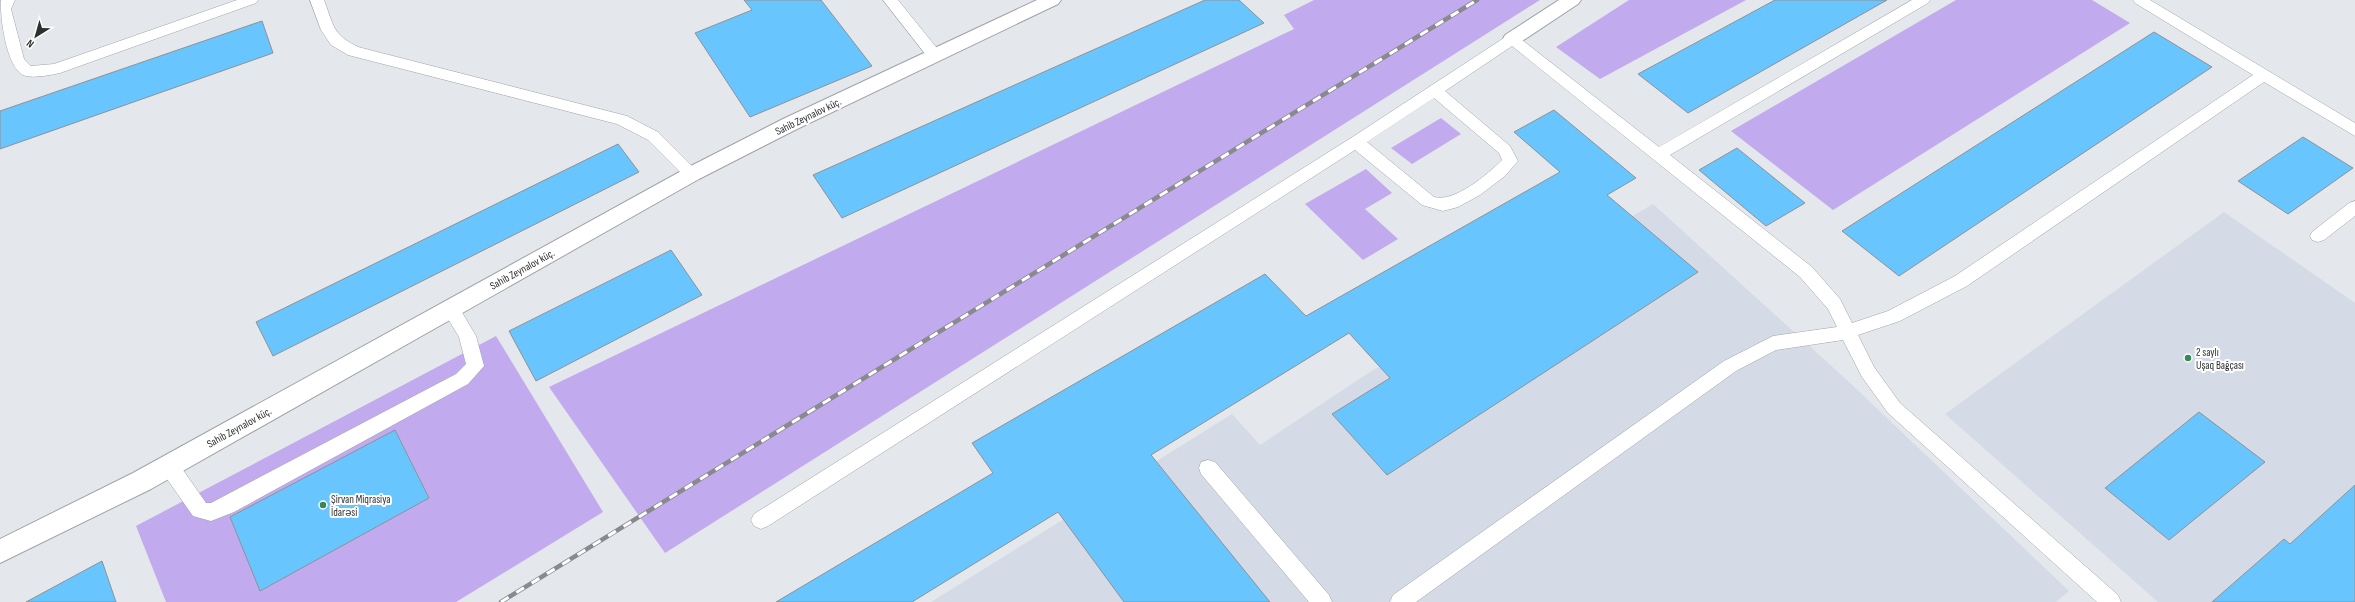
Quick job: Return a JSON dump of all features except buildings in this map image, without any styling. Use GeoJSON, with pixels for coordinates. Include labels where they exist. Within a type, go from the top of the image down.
{"type":"FeatureCollection","features":[{"type":"Feature","properties":{"kind":"street","name":"Sahib Zeynalov küç."},"geometry":{"type":"LineString","coordinates":[[0,552],[169,466],[692,174],[790,124],[1052,0]]}},
{"type":"Feature","properties":{"kind":"street"},"geometry":{"type":"LineString","coordinates":[[1512,39],[1572,0]]}},
{"type":"Feature","properties":{"kind":"lane"},"geometry":{"type":"LineString","coordinates":[[8,0],[4,9],[17,61],[28,71],[55,69],[251,0]]}},
{"type":"Feature","properties":{"kind":"lane"},"geometry":{"type":"LineString","coordinates":[[317,0],[328,30],[336,42],[353,51],[622,120],[653,136],[692,174]]}},
{"type":"Feature","properties":{"kind":"lane"},"geometry":{"type":"LineString","coordinates":[[890,0],[936,56]]}},
{"type":"Feature","properties":{"kind":"lane"},"geometry":{"type":"LineString","coordinates":[[1658,155],[1923,0]]}},
{"type":"Feature","properties":{"kind":"lane"},"geometry":{"type":"LineString","coordinates":[[2140,0],[2355,130]]}},
{"type":"Feature","properties":{"kind":"lane"},"geometry":{"type":"LineString","coordinates":[[761,520],[1356,142],[1512,39],[1806,272],[1834,304],[1868,372],[1894,408],[2111,602]]}},
{"type":"Feature","properties":{"kind":"lane"},"geometry":{"type":"LineString","coordinates":[[1400,602],[1730,366],[1773,343],[1848,332],[1894,316],[1961,281],[2263,75]]}},
{"type":"Feature","properties":{"kind":"lane"},"geometry":{"type":"LineString","coordinates":[[1356,142],[1428,201],[1438,205],[1452,203],[1503,170],[1510,161],[1505,150],[1434,90]]}},
{"type":"Feature","properties":{"kind":"lane"},"geometry":{"type":"LineString","coordinates":[[2318,236],[2355,207]]}},
{"type":"Feature","properties":{"kind":"lane"},"geometry":{"type":"LineString","coordinates":[[169,466],[200,510],[211,512],[227,506],[462,379],[475,366],[467,336],[451,309]]}},
{"type":"Feature","properties":{"kind":"lane"},"geometry":{"type":"LineString","coordinates":[[1208,468],[1322,602]]}},
{"type":"Feature","properties":{"kind":"shaded area"},"geometry":{"type":"Polygon","coordinates":[[[1314,0],[1540,0],[665,553],[549,387],[1294,29],[1284,15],[1314,0]]]}},
{"type":"Feature","properties":{"kind":"shaded area"},"geometry":{"type":"Polygon","coordinates":[[[1629,0],[1746,0],[1600,79],[1556,47],[1629,0]]]}},
{"type":"Feature","properties":{"kind":"shaded area"},"geometry":{"type":"Polygon","coordinates":[[[1956,0],[2092,0],[2130,23],[1833,210],[1731,131],[1956,0]]]}},
{"type":"Feature","properties":{"kind":"shaded area"},"geometry":{"type":"Polygon","coordinates":[[[1441,118],[1461,134],[1412,164],[1391,148],[1441,118]]]}},
{"type":"Feature","properties":{"kind":"shaded area"},"geometry":{"type":"Polygon","coordinates":[[[1366,169],[1392,193],[1365,209],[1398,239],[1363,260],[1305,204],[1366,169]]]}},
{"type":"Feature","properties":{"kind":"shaded area"},"geometry":{"type":"Polygon","coordinates":[[[1653,204],[1849,382],[2069,591],[2056,602],[931,602],[1232,414],[1260,445],[1367,374],[1653,204]]]}},
{"type":"Feature","properties":{"kind":"shaded area","name":"2 saylı Uşaq Bağçası"},"geometry":{"type":"Polygon","coordinates":[[[2224,212],[2355,303],[2355,602],[2158,602],[1945,414],[2224,212]]]}},
{"type":"Feature","properties":{"kind":"shaded area"},"geometry":{"type":"Polygon","coordinates":[[[496,336],[603,512],[456,602],[166,602],[136,526],[496,336]]]}},
{"type":"Feature","properties":{"kind":"railway"},"geometry":{"type":"LineString","coordinates":[[501,602],[1477,0]]}},
{"type":"Feature","properties":{"kind":"place","name":"2 saylı Uşaq Bağçası"},"geometry":{"type":"Point","coordinates":[2188,358]}},
{"type":"Feature","properties":{"kind":"place","name":"Şirvan Miqrasiya İdarəsi"},"geometry":{"type":"Point","coordinates":[323,505]}}]}
